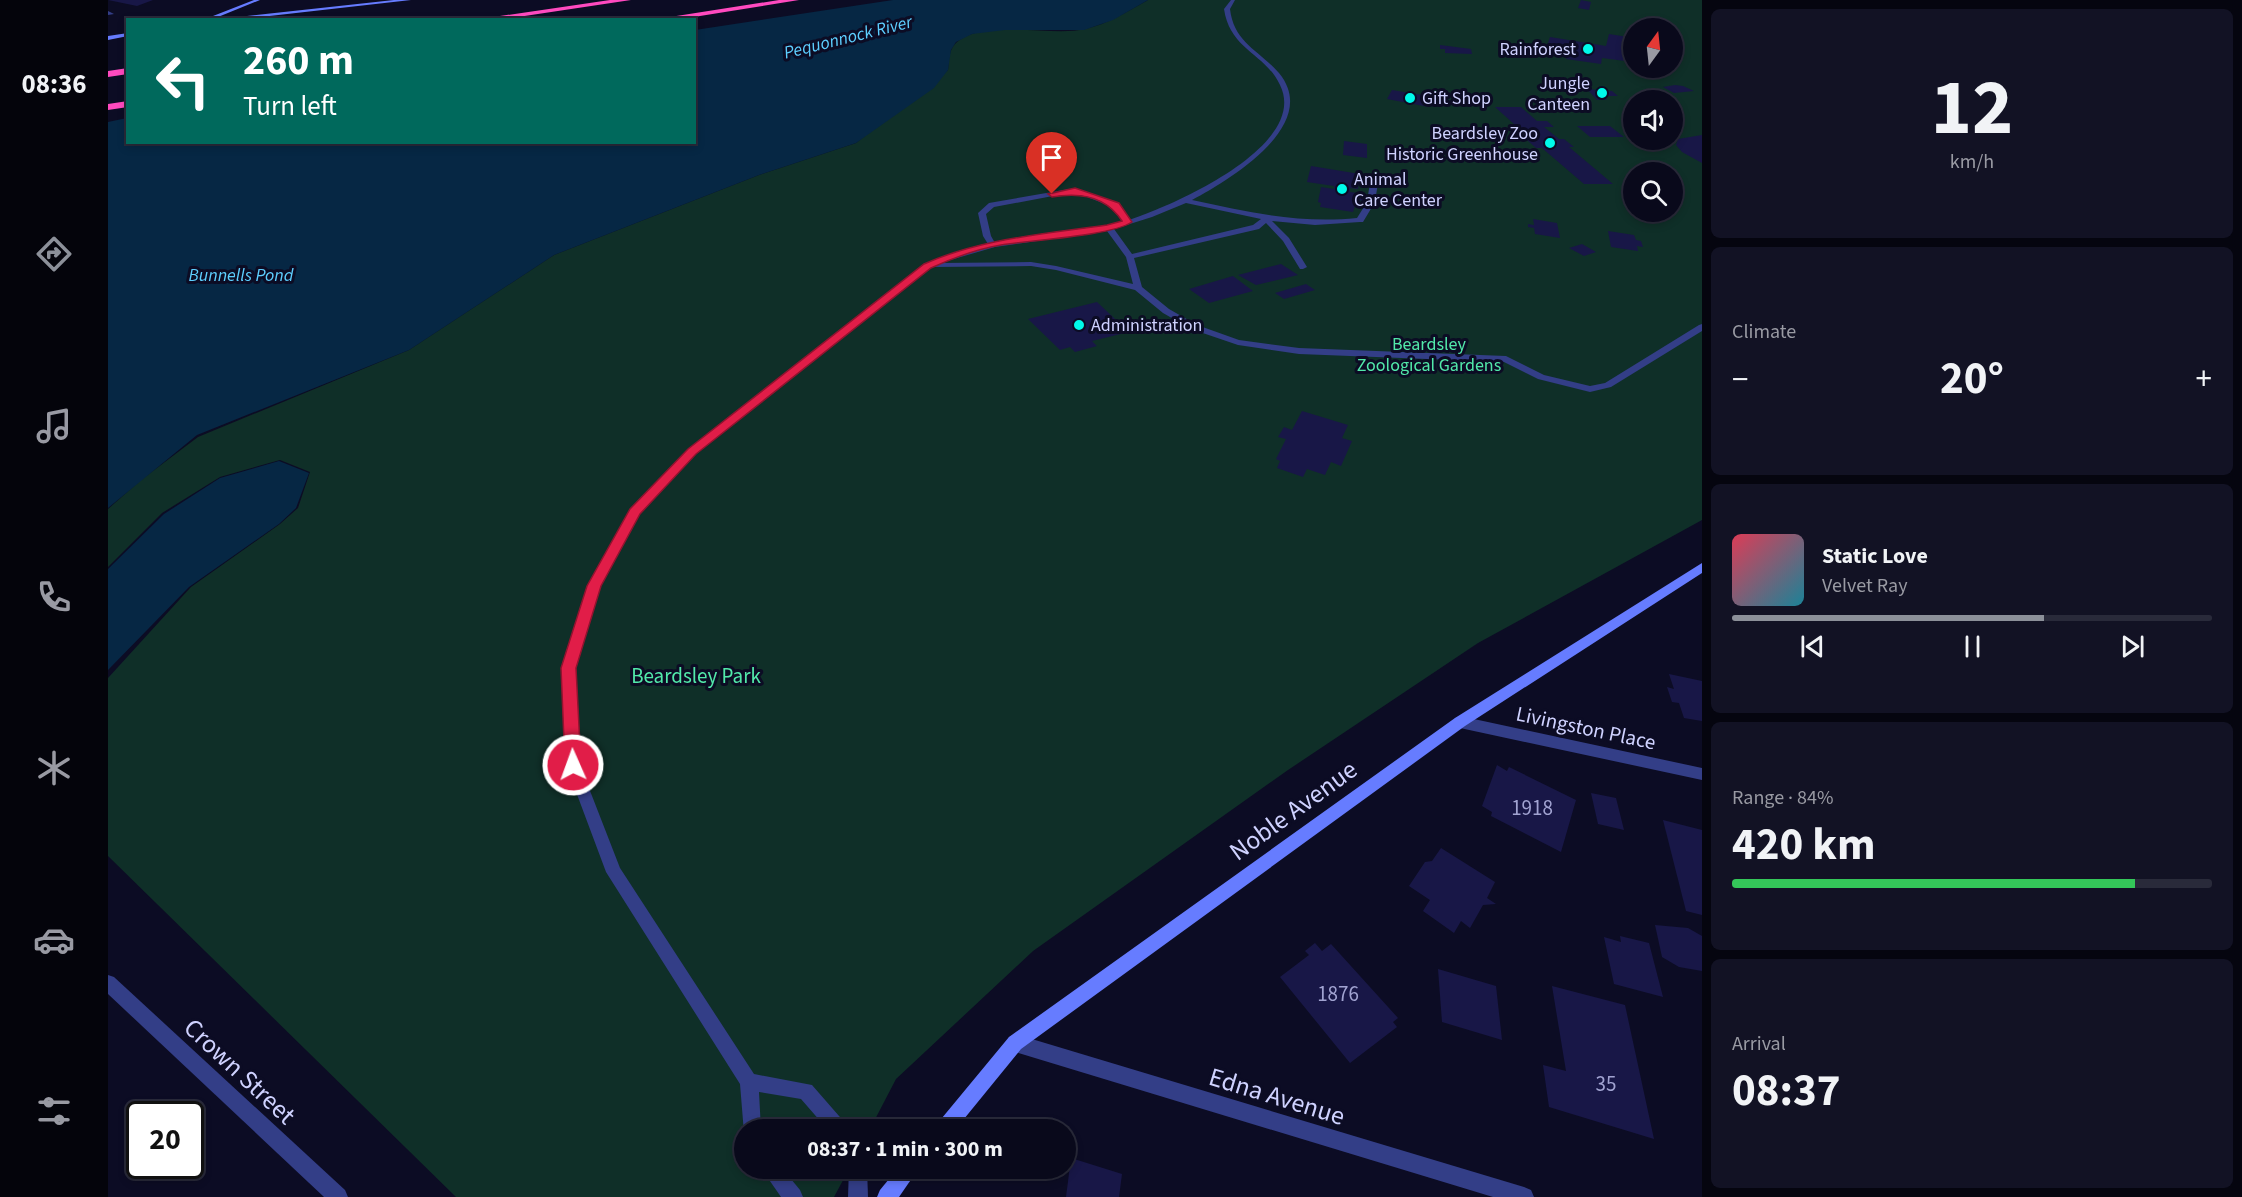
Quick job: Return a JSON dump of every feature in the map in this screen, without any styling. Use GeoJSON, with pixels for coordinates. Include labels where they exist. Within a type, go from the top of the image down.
{"type":"FeatureCollection","features":[{"type":"Feature","properties":{"kind":"highway"},"geometry":{"type":"LineString","coordinates":[[492,18],[627,0]]}},
{"type":"Feature","properties":{"kind":"highway"},"geometry":{"type":"LineString","coordinates":[[669,18],[795,0]]}},
{"type":"Feature","properties":{"kind":"highway"},"geometry":{"type":"LineString","coordinates":[[108,74],[126,71]]}},
{"type":"Feature","properties":{"kind":"highway"},"geometry":{"type":"LineString","coordinates":[[108,101],[126,97]]}},
{"type":"Feature","properties":{"kind":"highway"},"geometry":{"type":"LineString","coordinates":[[108,108],[126,104]]}},
{"type":"Feature","properties":{"kind":"main road"},"geometry":{"type":"LineString","coordinates":[[216,18],[258,0]]}},
{"type":"Feature","properties":{"kind":"main road"},"geometry":{"type":"LineString","coordinates":[[231,18],[409,0]]}},
{"type":"Feature","properties":{"kind":"main road"},"geometry":{"type":"LineString","coordinates":[[108,38],[126,34]]}},
{"type":"Feature","properties":{"kind":"main road","name":"Noble Avenue"},"geometry":{"type":"LineString","coordinates":[[952,1119],[1015,1043],[1460,722],[1702,567]]}},
{"type":"Feature","properties":{"kind":"main road"},"geometry":{"type":"LineString","coordinates":[[886,1197],[901,1179]]}},
{"type":"Feature","properties":{"kind":"street"},"geometry":{"type":"LineString","coordinates":[[751,1119],[749,1082],[614,872],[573,765],[568,668],[594,586],[635,512],[692,452],[927,266],[947,257],[992,244],[1108,228],[1127,222],[1186,201],[1243,166],[1276,132],[1284,118],[1287,95],[1275,74],[1231,28],[1227,9],[1233,0]]}},
{"type":"Feature","properties":{"kind":"street"},"geometry":{"type":"LineString","coordinates":[[1186,201],[1266,219],[1330,225],[1360,220],[1371,202],[1375,176]]}},
{"type":"Feature","properties":{"kind":"street"},"geometry":{"type":"LineString","coordinates":[[992,244],[987,236],[982,213],[992,205],[1075,190],[1116,205],[1127,222]]}},
{"type":"Feature","properties":{"kind":"street"},"geometry":{"type":"LineString","coordinates":[[1130,257],[1256,227],[1266,219]]}},
{"type":"Feature","properties":{"kind":"street"},"geometry":{"type":"LineString","coordinates":[[1266,219],[1286,240],[1303,267]]}},
{"type":"Feature","properties":{"kind":"street"},"geometry":{"type":"LineString","coordinates":[[1108,228],[1130,257],[1138,288]]}},
{"type":"Feature","properties":{"kind":"street"},"geometry":{"type":"LineString","coordinates":[[927,266],[1031,264],[1138,288],[1166,311],[1194,327],[1238,342],[1299,351],[1506,359],[1541,377],[1564,385],[1590,389],[1608,385],[1702,327]]}},
{"type":"Feature","properties":{"kind":"street","name":"Livingston Place"},"geometry":{"type":"LineString","coordinates":[[1460,722],[1702,774]]}},
{"type":"Feature","properties":{"kind":"street","name":"Crown Street"},"geometry":{"type":"LineString","coordinates":[[108,983],[338,1197]]}},
{"type":"Feature","properties":{"kind":"street","name":"Edna Avenue"},"geometry":{"type":"LineString","coordinates":[[1015,1043],[1524,1197]]}},
{"type":"Feature","properties":{"kind":"street"},"geometry":{"type":"LineString","coordinates":[[749,1082],[806,1091],[830,1119]]}},
{"type":"Feature","properties":{"kind":"street"},"geometry":{"type":"LineString","coordinates":[[779,1179],[793,1197]]}},
{"type":"Feature","properties":{"kind":"street"},"geometry":{"type":"LineString","coordinates":[[858,1179],[858,1197]]}},
{"type":"Feature","properties":{"kind":"green space","name":"Beardsley Park"},"geometry":{"type":"Polygon","coordinates":[[[1148,0],[1702,0],[1702,520],[1478,643],[1288,770],[1033,951],[896,1079],[875,1119],[734,1119],[734,1179],[844,1179],[834,1197],[456,1197],[108,856],[108,678],[191,587],[280,524],[298,508],[310,472],[280,460],[220,477],[162,513],[108,567],[108,509],[141,480],[198,437],[409,350],[554,255],[759,175],[856,143],[948,70],[953,46],[966,36],[998,30],[1071,31],[1110,21],[1148,0]]]}},
{"type":"Feature","properties":{"kind":"water","name":"Bunnells Pond"},"geometry":{"type":"Polygon","coordinates":[[[893,0],[1148,0],[1113,20],[1084,30],[1005,30],[972,34],[956,42],[951,50],[948,70],[934,88],[856,143],[759,175],[554,255],[409,350],[197,435],[108,508],[108,122],[126,118],[126,144],[696,144],[696,30],[893,0]]]}},
{"type":"Feature","properties":{"kind":"water"},"geometry":{"type":"Polygon","coordinates":[[[279,461],[309,473],[296,508],[279,524],[189,587],[108,670],[108,569],[164,514],[220,478],[279,461]]]}},
{"type":"Feature","properties":{"kind":"building"},"geometry":{"type":"Polygon","coordinates":[[[108,0],[153,0],[137,6],[108,0]]]}},
{"type":"Feature","properties":{"kind":"building"},"geometry":{"type":"Polygon","coordinates":[[[1581,0],[1591,2],[1589,10],[1578,8],[1581,0]]]}},
{"type":"Feature","properties":{"kind":"building","name":"Rainforest"},"geometry":{"type":"Polygon","coordinates":[[[1609,34],[1623,36],[1623,61],[1602,58],[1601,64],[1566,59],[1568,52],[1560,55],[1550,54],[1549,51],[1552,50],[1546,49],[1550,37],[1606,46],[1609,34]]]}},
{"type":"Feature","properties":{"kind":"building"},"geometry":{"type":"Polygon","coordinates":[[[1440,45],[1471,49],[1472,54],[1445,53],[1445,49],[1440,49],[1440,45]]]}},
{"type":"Feature","properties":{"kind":"building"},"geometry":{"type":"Polygon","coordinates":[[[1683,86],[1694,91],[1683,92],[1683,90],[1668,90],[1663,87],[1683,86]]]}},
{"type":"Feature","properties":{"kind":"building","name":"Jungle Canteen"},"geometry":{"type":"Polygon","coordinates":[[[1587,89],[1612,91],[1618,96],[1602,96],[1607,100],[1597,100],[1587,89]]]}},
{"type":"Feature","properties":{"kind":"building","name":"Gift Shop"},"geometry":{"type":"Polygon","coordinates":[[[1392,90],[1434,97],[1429,107],[1387,99],[1392,90]]]}},
{"type":"Feature","properties":{"kind":"building","name":"Beardsley Zoo Historic Greenhouse"},"geometry":{"type":"Polygon","coordinates":[[[1495,107],[1521,107],[1537,121],[1547,121],[1554,127],[1544,127],[1574,147],[1569,147],[1613,184],[1584,184],[1542,148],[1536,148],[1527,140],[1532,140],[1495,107]]]}},
{"type":"Feature","properties":{"kind":"building"},"geometry":{"type":"Polygon","coordinates":[[[1577,126],[1610,126],[1623,136],[1623,137],[1590,137],[1577,126]]]}},
{"type":"Feature","properties":{"kind":"building"},"geometry":{"type":"Polygon","coordinates":[[[1702,135],[1702,163],[1680,150],[1683,150],[1683,138],[1702,135]]]}},
{"type":"Feature","properties":{"kind":"building"},"geometry":{"type":"Polygon","coordinates":[[[1344,141],[1367,144],[1367,158],[1343,155],[1344,141]]]}},
{"type":"Feature","properties":{"kind":"building","name":"Animal Care Center"},"geometry":{"type":"Polygon","coordinates":[[[1311,166],[1360,174],[1358,189],[1350,188],[1350,192],[1364,194],[1363,201],[1357,200],[1353,212],[1320,207],[1321,203],[1318,202],[1321,187],[1334,189],[1334,186],[1307,182],[1311,166]]]}},
{"type":"Feature","properties":{"kind":"building"},"geometry":{"type":"Polygon","coordinates":[[[1533,219],[1557,223],[1560,238],[1535,234],[1534,228],[1528,227],[1528,224],[1534,225],[1533,219]]]}},
{"type":"Feature","properties":{"kind":"building"},"geometry":{"type":"Polygon","coordinates":[[[1608,231],[1634,235],[1636,240],[1641,241],[1643,247],[1637,246],[1638,251],[1611,247],[1608,231]]]}},
{"type":"Feature","properties":{"kind":"building"},"geometry":{"type":"Polygon","coordinates":[[[1582,244],[1596,252],[1584,256],[1569,248],[1582,244]]]}},
{"type":"Feature","properties":{"kind":"building"},"geometry":{"type":"Polygon","coordinates":[[[1281,264],[1298,275],[1256,285],[1238,275],[1281,264]]]}},
{"type":"Feature","properties":{"kind":"building"},"geometry":{"type":"Polygon","coordinates":[[[1233,276],[1253,291],[1209,303],[1189,289],[1233,276]]]}},
{"type":"Feature","properties":{"kind":"building"},"geometry":{"type":"Polygon","coordinates":[[[1306,284],[1315,290],[1284,299],[1275,293],[1306,284]]]}},
{"type":"Feature","properties":{"kind":"building","name":"Administration"},"geometry":{"type":"Polygon","coordinates":[[[1097,302],[1129,332],[1092,341],[1097,346],[1075,352],[1070,347],[1060,350],[1028,319],[1097,302]]]}},
{"type":"Feature","properties":{"kind":"building"},"geometry":{"type":"Polygon","coordinates":[[[1302,411],[1348,425],[1342,438],[1352,441],[1341,466],[1331,462],[1325,475],[1307,469],[1303,477],[1277,468],[1280,461],[1276,459],[1286,439],[1278,437],[1284,427],[1292,430],[1302,411]]]}},
{"type":"Feature","properties":{"kind":"building"},"geometry":{"type":"Polygon","coordinates":[[[1669,674],[1702,681],[1702,721],[1684,718],[1679,703],[1672,702],[1667,687],[1674,689],[1669,674]]]}},
{"type":"Feature","properties":{"kind":"building"},"geometry":{"type":"Polygon","coordinates":[[[1497,765],[1507,771],[1509,767],[1576,800],[1561,852],[1491,816],[1492,812],[1482,806],[1497,765]]]}},
{"type":"Feature","properties":{"kind":"building"},"geometry":{"type":"Polygon","coordinates":[[[1591,793],[1616,798],[1624,830],[1598,824],[1591,793]]]}},
{"type":"Feature","properties":{"kind":"building"},"geometry":{"type":"Polygon","coordinates":[[[1663,820],[1702,830],[1702,915],[1686,911],[1663,820]]]}},
{"type":"Feature","properties":{"kind":"building"},"geometry":{"type":"Polygon","coordinates":[[[1441,848],[1495,882],[1487,898],[1496,904],[1483,905],[1470,928],[1461,921],[1454,933],[1423,911],[1430,900],[1409,886],[1425,862],[1432,861],[1441,848]]]}},
{"type":"Feature","properties":{"kind":"building"},"geometry":{"type":"Polygon","coordinates":[[[1655,925],[1688,928],[1702,936],[1702,971],[1679,967],[1662,957],[1655,925]]]}},
{"type":"Feature","properties":{"kind":"building"},"geometry":{"type":"Polygon","coordinates":[[[1620,936],[1649,943],[1663,997],[1614,984],[1604,937],[1621,942],[1620,936]]]}},
{"type":"Feature","properties":{"kind":"building"},"geometry":{"type":"Polygon","coordinates":[[[1315,943],[1322,951],[1331,944],[1398,1018],[1393,1022],[1397,1027],[1350,1063],[1280,977],[1309,955],[1305,951],[1315,943]]]}},
{"type":"Feature","properties":{"kind":"building"},"geometry":{"type":"Polygon","coordinates":[[[1438,969],[1496,986],[1502,1040],[1442,1022],[1438,969]]]}},
{"type":"Feature","properties":{"kind":"building"},"geometry":{"type":"Polygon","coordinates":[[[1552,986],[1625,1005],[1654,1139],[1549,1107],[1543,1065],[1566,1071],[1552,986]]]}},
{"type":"Feature","properties":{"kind":"building"},"geometry":{"type":"Polygon","coordinates":[[[1076,1160],[1122,1174],[1119,1197],[1066,1197],[1068,1179],[1076,1179],[1076,1160]]]}},
{"type":"Feature","properties":{"kind":"place","name":"Rainforest"},"geometry":{"type":"Point","coordinates":[1588,49]}},
{"type":"Feature","properties":{"kind":"place","name":"Jungle Canteen"},"geometry":{"type":"Point","coordinates":[1602,93]}},
{"type":"Feature","properties":{"kind":"place","name":"Gift Shop"},"geometry":{"type":"Point","coordinates":[1410,98]}},
{"type":"Feature","properties":{"kind":"place","name":"Beardsley Zoo Historic Greenhouse"},"geometry":{"type":"Point","coordinates":[1550,143]}},
{"type":"Feature","properties":{"kind":"place","name":"Animal Care Center"},"geometry":{"type":"Point","coordinates":[1342,189]}},
{"type":"Feature","properties":{"kind":"place","name":"Administration"},"geometry":{"type":"Point","coordinates":[1079,325]}},
{"type":"Feature","properties":{"kind":"route"},"geometry":{"type":"LineString","coordinates":[[573,765],[568,668],[594,586],[635,512],[692,452],[927,266],[947,257],[998,243],[1108,228],[1127,222],[1116,205],[1075,190],[1052,194]]}},
{"type":"Feature","properties":{"kind":"water label","name":"Pequonnock River"},"geometry":{"type":"Point","coordinates":[848,37]}},
{"type":"Feature","properties":{"kind":"park label","name":"Beardsley Zoological Gardens"},"geometry":{"type":"Point","coordinates":[1429,354]}}]}
